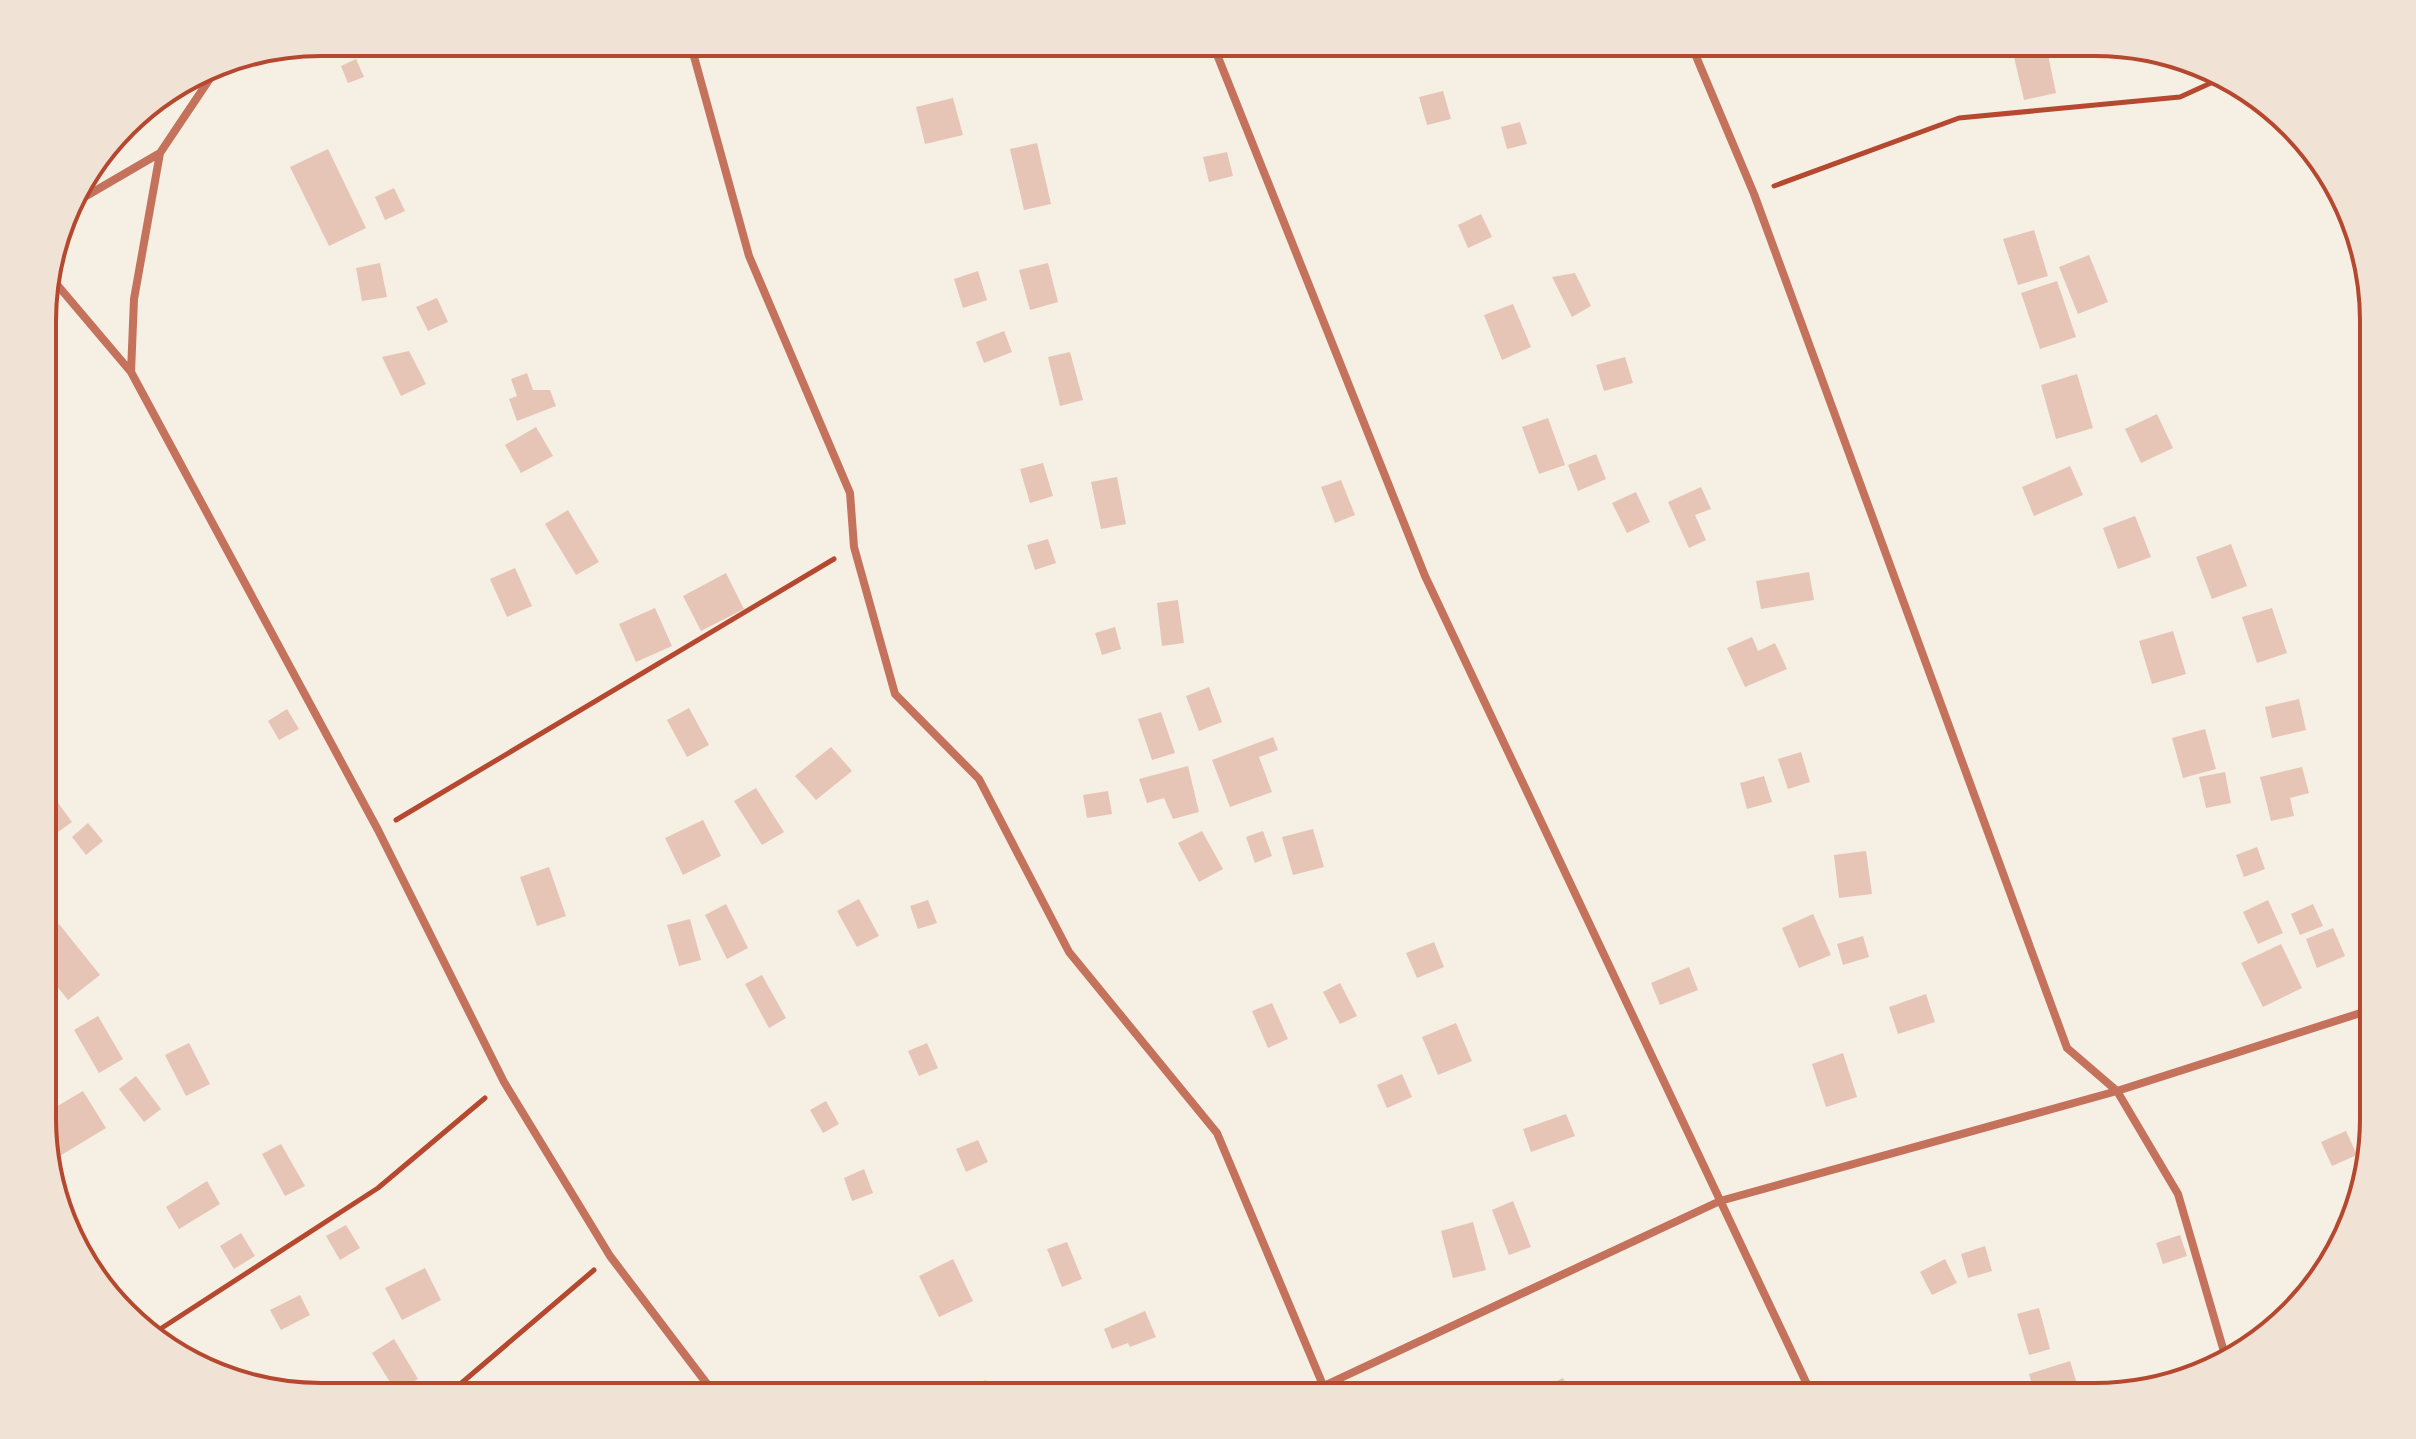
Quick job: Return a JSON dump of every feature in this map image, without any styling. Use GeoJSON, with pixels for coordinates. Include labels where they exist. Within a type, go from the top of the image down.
{"type":"FeatureCollection","features":[{"type":"Feature","properties":{"kind":"street"},"geometry":{"type":"LineString","coordinates":[[694,56],[749,256],[850,493],[854,547],[895,694],[979,779],[1069,952],[1217,1133],[1321,1382]]}},
{"type":"Feature","properties":{"kind":"street"},"geometry":{"type":"LineString","coordinates":[[1218,56],[1425,576],[1806,1382]]}},
{"type":"Feature","properties":{"kind":"street"},"geometry":{"type":"LineString","coordinates":[[1696,56],[1754,194],[2067,1048],[2117,1091],[2178,1194],[2223,1349]]}},
{"type":"Feature","properties":{"kind":"street"},"geometry":{"type":"LineString","coordinates":[[131,372],[134,299],[160,153],[207,83]]}},
{"type":"Feature","properties":{"kind":"street"},"geometry":{"type":"LineString","coordinates":[[89,194],[160,153]]}},
{"type":"Feature","properties":{"kind":"street"},"geometry":{"type":"LineString","coordinates":[[58,286],[131,372],[378,830],[504,1082],[610,1256],[706,1383]]}},
{"type":"Feature","properties":{"kind":"street"},"geometry":{"type":"LineString","coordinates":[[1325,1382],[1720,1201],[2117,1091],[2359,1013]]}},
{"type":"Feature","properties":{"kind":"path"},"geometry":{"type":"LineString","coordinates":[[1754,194],[1959,118],[2180,97],[2210,83]]}},
{"type":"Feature","properties":{"kind":"path"},"geometry":{"type":"LineString","coordinates":[[378,830],[854,547]]}},
{"type":"Feature","properties":{"kind":"path"},"geometry":{"type":"LineString","coordinates":[[161,1329],[378,1188],[504,1082]]}},
{"type":"Feature","properties":{"kind":"path"},"geometry":{"type":"LineString","coordinates":[[461,1383],[610,1256]]}},
{"type":"Feature","properties":{"kind":"building"},"geometry":{"type":"Polygon","coordinates":[[[2048,56],[2056,93],[2024,100],[2014,57],[2048,56]]]}},
{"type":"Feature","properties":{"kind":"building"},"geometry":{"type":"Polygon","coordinates":[[[356,59],[364,77],[348,83],[341,66],[356,59]]]}},
{"type":"Feature","properties":{"kind":"building"},"geometry":{"type":"Polygon","coordinates":[[[1443,91],[1451,119],[1427,125],[1419,97],[1443,91]]]}},
{"type":"Feature","properties":{"kind":"building"},"geometry":{"type":"Polygon","coordinates":[[[953,98],[963,135],[925,144],[916,107],[953,98]]]}},
{"type":"Feature","properties":{"kind":"building"},"geometry":{"type":"Polygon","coordinates":[[[1520,122],[1527,144],[1507,149],[1501,127],[1520,122]]]}},
{"type":"Feature","properties":{"kind":"building"},"geometry":{"type":"Polygon","coordinates":[[[1037,143],[1051,204],[1024,210],[1010,149],[1037,143]]]}},
{"type":"Feature","properties":{"kind":"building"},"geometry":{"type":"Polygon","coordinates":[[[328,149],[366,228],[329,246],[290,167],[328,149]]]}},
{"type":"Feature","properties":{"kind":"building"},"geometry":{"type":"Polygon","coordinates":[[[1227,152],[1233,176],[1209,182],[1203,157],[1227,152]]]}},
{"type":"Feature","properties":{"kind":"building"},"geometry":{"type":"Polygon","coordinates":[[[394,188],[405,211],[385,220],[375,197],[394,188]]]}},
{"type":"Feature","properties":{"kind":"building"},"geometry":{"type":"Polygon","coordinates":[[[1481,214],[1492,237],[1468,248],[1458,225],[1481,214]]]}},
{"type":"Feature","properties":{"kind":"building"},"geometry":{"type":"Polygon","coordinates":[[[2034,230],[2048,276],[2018,285],[2003,239],[2034,230]]]}},
{"type":"Feature","properties":{"kind":"building"},"geometry":{"type":"Polygon","coordinates":[[[2089,255],[2108,302],[2078,314],[2059,267],[2089,255]]]}},
{"type":"Feature","properties":{"kind":"building"},"geometry":{"type":"Polygon","coordinates":[[[380,263],[387,297],[362,301],[356,268],[380,263]]]}},
{"type":"Feature","properties":{"kind":"building"},"geometry":{"type":"Polygon","coordinates":[[[1048,263],[1058,302],[1030,310],[1019,270],[1048,263]]]}},
{"type":"Feature","properties":{"kind":"building"},"geometry":{"type":"Polygon","coordinates":[[[978,271],[987,300],[963,308],[954,279],[978,271]]]}},
{"type":"Feature","properties":{"kind":"building"},"geometry":{"type":"Polygon","coordinates":[[[1575,273],[1591,306],[1572,317],[1552,277],[1575,273]]]}},
{"type":"Feature","properties":{"kind":"building"},"geometry":{"type":"Polygon","coordinates":[[[2057,281],[2076,337],[2040,349],[2021,293],[2057,281]]]}},
{"type":"Feature","properties":{"kind":"building"},"geometry":{"type":"Polygon","coordinates":[[[437,298],[448,322],[428,331],[416,307],[437,298]]]}},
{"type":"Feature","properties":{"kind":"building"},"geometry":{"type":"Polygon","coordinates":[[[1513,304],[1531,347],[1502,360],[1484,315],[1513,304]]]}},
{"type":"Feature","properties":{"kind":"building"},"geometry":{"type":"Polygon","coordinates":[[[1004,331],[1012,352],[984,363],[976,342],[1004,331]]]}},
{"type":"Feature","properties":{"kind":"building"},"geometry":{"type":"Polygon","coordinates":[[[409,351],[426,384],[401,396],[382,357],[409,351]]]}},
{"type":"Feature","properties":{"kind":"building"},"geometry":{"type":"Polygon","coordinates":[[[1070,352],[1083,400],[1060,406],[1048,357],[1070,352]]]}},
{"type":"Feature","properties":{"kind":"building"},"geometry":{"type":"Polygon","coordinates":[[[1625,357],[1633,383],[1604,391],[1596,365],[1625,357]]]}},
{"type":"Feature","properties":{"kind":"building"},"geometry":{"type":"Polygon","coordinates":[[[527,373],[533,390],[550,390],[556,406],[517,421],[509,399],[517,396],[511,379],[527,373]]]}},
{"type":"Feature","properties":{"kind":"building"},"geometry":{"type":"Polygon","coordinates":[[[2077,374],[2093,428],[2056,439],[2041,385],[2077,374]]]}},
{"type":"Feature","properties":{"kind":"building"},"geometry":{"type":"Polygon","coordinates":[[[2157,414],[2173,448],[2141,463],[2125,429],[2157,414]]]}},
{"type":"Feature","properties":{"kind":"building"},"geometry":{"type":"Polygon","coordinates":[[[1548,418],[1565,465],[1539,474],[1522,427],[1548,418]]]}},
{"type":"Feature","properties":{"kind":"building"},"geometry":{"type":"Polygon","coordinates":[[[536,427],[553,456],[521,473],[505,445],[536,427]]]}},
{"type":"Feature","properties":{"kind":"building"},"geometry":{"type":"Polygon","coordinates":[[[1596,454],[1606,479],[1578,491],[1568,465],[1596,454]]]}},
{"type":"Feature","properties":{"kind":"building"},"geometry":{"type":"Polygon","coordinates":[[[1043,463],[1053,496],[1030,503],[1020,469],[1043,463]]]}},
{"type":"Feature","properties":{"kind":"building"},"geometry":{"type":"Polygon","coordinates":[[[2070,466],[2083,495],[2034,516],[2022,487],[2070,466]]]}},
{"type":"Feature","properties":{"kind":"building"},"geometry":{"type":"Polygon","coordinates":[[[1117,477],[1126,524],[1101,529],[1091,482],[1117,477]]]}},
{"type":"Feature","properties":{"kind":"building"},"geometry":{"type":"Polygon","coordinates":[[[1341,480],[1355,515],[1335,523],[1321,487],[1341,480]]]}},
{"type":"Feature","properties":{"kind":"building"},"geometry":{"type":"Polygon","coordinates":[[[1701,487],[1711,509],[1695,515],[1706,540],[1689,548],[1668,502],[1701,487]]]}},
{"type":"Feature","properties":{"kind":"building"},"geometry":{"type":"Polygon","coordinates":[[[1636,492],[1650,522],[1627,533],[1612,503],[1636,492]]]}},
{"type":"Feature","properties":{"kind":"building"},"geometry":{"type":"Polygon","coordinates":[[[568,510],[599,562],[576,575],[545,524],[568,510]]]}},
{"type":"Feature","properties":{"kind":"building"},"geometry":{"type":"Polygon","coordinates":[[[2135,516],[2151,557],[2118,569],[2103,528],[2135,516]]]}},
{"type":"Feature","properties":{"kind":"building"},"geometry":{"type":"Polygon","coordinates":[[[1048,539],[1056,563],[1035,570],[1027,545],[1048,539]]]}},
{"type":"Feature","properties":{"kind":"building"},"geometry":{"type":"Polygon","coordinates":[[[2231,544],[2247,586],[2212,599],[2196,557],[2231,544]]]}},
{"type":"Feature","properties":{"kind":"building"},"geometry":{"type":"Polygon","coordinates":[[[515,568],[532,606],[507,617],[490,579],[515,568]]]}},
{"type":"Feature","properties":{"kind":"building"},"geometry":{"type":"Polygon","coordinates":[[[1809,572],[1814,600],[1761,609],[1756,581],[1809,572]]]}},
{"type":"Feature","properties":{"kind":"building"},"geometry":{"type":"Polygon","coordinates":[[[726,573],[744,609],[701,631],[683,596],[726,573]]]}},
{"type":"Feature","properties":{"kind":"building"},"geometry":{"type":"Polygon","coordinates":[[[1178,600],[1184,643],[1162,646],[1157,603],[1178,600]]]}},
{"type":"Feature","properties":{"kind":"building"},"geometry":{"type":"Polygon","coordinates":[[[655,608],[672,646],[636,662],[619,624],[655,608]]]}},
{"type":"Feature","properties":{"kind":"building"},"geometry":{"type":"Polygon","coordinates":[[[2272,608],[2287,653],[2257,663],[2242,617],[2272,608]]]}},
{"type":"Feature","properties":{"kind":"building"},"geometry":{"type":"Polygon","coordinates":[[[1115,627],[1121,649],[1102,655],[1095,633],[1115,627]]]}},
{"type":"Feature","properties":{"kind":"building"},"geometry":{"type":"Polygon","coordinates":[[[2173,631],[2186,674],[2152,684],[2139,641],[2173,631]]]}},
{"type":"Feature","properties":{"kind":"building"},"geometry":{"type":"Polygon","coordinates":[[[1752,637],[1758,651],[1775,643],[1787,669],[1745,687],[1727,648],[1752,637]]]}},
{"type":"Feature","properties":{"kind":"building"},"geometry":{"type":"Polygon","coordinates":[[[1209,687],[1222,722],[1199,731],[1186,696],[1209,687]]]}},
{"type":"Feature","properties":{"kind":"building"},"geometry":{"type":"Polygon","coordinates":[[[2299,699],[2306,730],[2272,738],[2265,707],[2299,699]]]}},
{"type":"Feature","properties":{"kind":"building"},"geometry":{"type":"Polygon","coordinates":[[[689,708],[709,745],[687,757],[667,720],[689,708]]]}},
{"type":"Feature","properties":{"kind":"building"},"geometry":{"type":"Polygon","coordinates":[[[287,709],[299,729],[279,740],[268,721],[287,709]]]}},
{"type":"Feature","properties":{"kind":"building"},"geometry":{"type":"Polygon","coordinates":[[[1161,712],[1175,753],[1152,760],[1138,719],[1161,712]]]}},
{"type":"Feature","properties":{"kind":"building"},"geometry":{"type":"Polygon","coordinates":[[[2205,729],[2216,769],[2183,778],[2172,738],[2205,729]]]}},
{"type":"Feature","properties":{"kind":"building"},"geometry":{"type":"Polygon","coordinates":[[[1273,737],[1278,750],[1259,757],[1272,792],[1230,807],[1212,760],[1273,737]]]}},
{"type":"Feature","properties":{"kind":"building"},"geometry":{"type":"Polygon","coordinates":[[[831,747],[852,771],[816,800],[795,776],[831,747]]]}},
{"type":"Feature","properties":{"kind":"building"},"geometry":{"type":"Polygon","coordinates":[[[1801,752],[1810,782],[1788,789],[1778,759],[1801,752]]]}},
{"type":"Feature","properties":{"kind":"building"},"geometry":{"type":"Polygon","coordinates":[[[1188,766],[1199,812],[1173,819],[1164,798],[1147,803],[1139,779],[1188,766]]]}},
{"type":"Feature","properties":{"kind":"building"},"geometry":{"type":"Polygon","coordinates":[[[2302,767],[2309,793],[2290,798],[2294,816],[2271,821],[2260,777],[2302,767]]]}},
{"type":"Feature","properties":{"kind":"building"},"geometry":{"type":"Polygon","coordinates":[[[2225,772],[2231,803],[2206,808],[2199,777],[2225,772]]]}},
{"type":"Feature","properties":{"kind":"building"},"geometry":{"type":"Polygon","coordinates":[[[1764,776],[1772,802],[1747,809],[1740,783],[1764,776]]]}},
{"type":"Feature","properties":{"kind":"building"},"geometry":{"type":"Polygon","coordinates":[[[756,788],[784,832],[762,845],[734,801],[756,788]]]}},
{"type":"Feature","properties":{"kind":"building"},"geometry":{"type":"Polygon","coordinates":[[[1108,791],[1112,814],[1087,818],[1083,795],[1108,791]]]}},
{"type":"Feature","properties":{"kind":"building"},"geometry":{"type":"Polygon","coordinates":[[[56,800],[72,822],[56,833],[56,800]]]}},
{"type":"Feature","properties":{"kind":"building"},"geometry":{"type":"Polygon","coordinates":[[[703,820],[721,856],[683,875],[665,838],[703,820]]]}},
{"type":"Feature","properties":{"kind":"building"},"geometry":{"type":"Polygon","coordinates":[[[88,823],[103,841],[86,855],[72,837],[88,823]]]}},
{"type":"Feature","properties":{"kind":"building"},"geometry":{"type":"Polygon","coordinates":[[[1313,829],[1324,867],[1293,875],[1282,837],[1313,829]]]}},
{"type":"Feature","properties":{"kind":"building"},"geometry":{"type":"Polygon","coordinates":[[[1202,831],[1223,869],[1199,882],[1178,843],[1202,831]]]}},
{"type":"Feature","properties":{"kind":"building"},"geometry":{"type":"Polygon","coordinates":[[[1263,831],[1272,856],[1255,863],[1246,837],[1263,831]]]}},
{"type":"Feature","properties":{"kind":"building"},"geometry":{"type":"Polygon","coordinates":[[[2257,847],[2265,869],[2244,877],[2236,855],[2257,847]]]}},
{"type":"Feature","properties":{"kind":"building"},"geometry":{"type":"Polygon","coordinates":[[[1866,851],[1872,894],[1839,898],[1834,855],[1866,851]]]}},
{"type":"Feature","properties":{"kind":"building"},"geometry":{"type":"Polygon","coordinates":[[[549,867],[566,916],[537,926],[520,877],[549,867]]]}},
{"type":"Feature","properties":{"kind":"building"},"geometry":{"type":"Polygon","coordinates":[[[859,899],[879,936],[857,947],[837,911],[859,899]]]}},
{"type":"Feature","properties":{"kind":"building"},"geometry":{"type":"Polygon","coordinates":[[[928,900],[937,923],[918,929],[910,906],[928,900]]]}},
{"type":"Feature","properties":{"kind":"building"},"geometry":{"type":"Polygon","coordinates":[[[2268,900],[2283,933],[2258,944],[2243,912],[2268,900]]]}},
{"type":"Feature","properties":{"kind":"building"},"geometry":{"type":"Polygon","coordinates":[[[726,904],[748,948],[727,959],[705,915],[726,904]]]}},
{"type":"Feature","properties":{"kind":"building"},"geometry":{"type":"Polygon","coordinates":[[[2313,904],[2323,926],[2300,935],[2291,914],[2313,904]]]}},
{"type":"Feature","properties":{"kind":"building"},"geometry":{"type":"Polygon","coordinates":[[[1813,914],[1831,955],[1799,968],[1782,928],[1813,914]]]}},
{"type":"Feature","properties":{"kind":"building"},"geometry":{"type":"Polygon","coordinates":[[[690,919],[701,960],[679,966],[667,925],[690,919]]]}},
{"type":"Feature","properties":{"kind":"building"},"geometry":{"type":"Polygon","coordinates":[[[59,924],[100,975],[68,1000],[56,985],[56,926],[59,924]]]}},
{"type":"Feature","properties":{"kind":"building"},"geometry":{"type":"Polygon","coordinates":[[[2333,928],[2345,956],[2317,968],[2306,939],[2333,928]]]}},
{"type":"Feature","properties":{"kind":"building"},"geometry":{"type":"Polygon","coordinates":[[[1863,936],[1869,957],[1843,965],[1837,944],[1863,936]]]}},
{"type":"Feature","properties":{"kind":"building"},"geometry":{"type":"Polygon","coordinates":[[[1434,942],[1444,967],[1417,978],[1406,953],[1434,942]]]}},
{"type":"Feature","properties":{"kind":"building"},"geometry":{"type":"Polygon","coordinates":[[[2281,944],[2302,988],[2263,1007],[2241,963],[2281,944]]]}},
{"type":"Feature","properties":{"kind":"building"},"geometry":{"type":"Polygon","coordinates":[[[1689,967],[1698,990],[1660,1005],[1651,983],[1689,967]]]}},
{"type":"Feature","properties":{"kind":"building"},"geometry":{"type":"Polygon","coordinates":[[[762,975],[786,1018],[769,1028],[745,984],[762,975]]]}},
{"type":"Feature","properties":{"kind":"building"},"geometry":{"type":"Polygon","coordinates":[[[1340,983],[1357,1016],[1340,1024],[1323,992],[1340,983]]]}},
{"type":"Feature","properties":{"kind":"building"},"geometry":{"type":"Polygon","coordinates":[[[1926,994],[1935,1022],[1898,1034],[1889,1007],[1926,994]]]}},
{"type":"Feature","properties":{"kind":"building"},"geometry":{"type":"Polygon","coordinates":[[[1272,1003],[1288,1039],[1268,1048],[1252,1011],[1272,1003]]]}},
{"type":"Feature","properties":{"kind":"building"},"geometry":{"type":"Polygon","coordinates":[[[98,1016],[123,1059],[99,1073],[74,1030],[98,1016]]]}},
{"type":"Feature","properties":{"kind":"building"},"geometry":{"type":"Polygon","coordinates":[[[1456,1023],[1472,1061],[1438,1075],[1422,1037],[1456,1023]]]}},
{"type":"Feature","properties":{"kind":"building"},"geometry":{"type":"Polygon","coordinates":[[[189,1043],[210,1084],[186,1096],[165,1055],[189,1043]]]}},
{"type":"Feature","properties":{"kind":"building"},"geometry":{"type":"Polygon","coordinates":[[[927,1043],[938,1068],[919,1076],[908,1051],[927,1043]]]}},
{"type":"Feature","properties":{"kind":"building"},"geometry":{"type":"Polygon","coordinates":[[[1843,1053],[1857,1097],[1826,1107],[1812,1064],[1843,1053]]]}},
{"type":"Feature","properties":{"kind":"building"},"geometry":{"type":"Polygon","coordinates":[[[1402,1074],[1412,1097],[1387,1108],[1377,1085],[1402,1074]]]}},
{"type":"Feature","properties":{"kind":"building"},"geometry":{"type":"Polygon","coordinates":[[[136,1076],[161,1109],[144,1122],[119,1089],[136,1076]]]}},
{"type":"Feature","properties":{"kind":"building"},"geometry":{"type":"Polygon","coordinates":[[[83,1091],[106,1128],[59,1156],[56,1107],[83,1091]]]}},
{"type":"Feature","properties":{"kind":"building"},"geometry":{"type":"Polygon","coordinates":[[[826,1101],[839,1124],[823,1133],[810,1110],[826,1101]]]}},
{"type":"Feature","properties":{"kind":"building"},"geometry":{"type":"Polygon","coordinates":[[[1566,1114],[1575,1136],[1531,1152],[1523,1129],[1566,1114]]]}},
{"type":"Feature","properties":{"kind":"building"},"geometry":{"type":"Polygon","coordinates":[[[2346,1131],[2357,1155],[2332,1166],[2321,1142],[2346,1131]]]}},
{"type":"Feature","properties":{"kind":"building"},"geometry":{"type":"Polygon","coordinates":[[[978,1140],[988,1162],[966,1172],[956,1149],[978,1140]]]}},
{"type":"Feature","properties":{"kind":"building"},"geometry":{"type":"Polygon","coordinates":[[[281,1144],[305,1186],[285,1196],[262,1154],[281,1144]]]}},
{"type":"Feature","properties":{"kind":"building"},"geometry":{"type":"Polygon","coordinates":[[[864,1169],[873,1193],[852,1201],[844,1178],[864,1169]]]}},
{"type":"Feature","properties":{"kind":"building"},"geometry":{"type":"Polygon","coordinates":[[[207,1181],[220,1204],[179,1229],[166,1207],[207,1181]]]}},
{"type":"Feature","properties":{"kind":"building"},"geometry":{"type":"Polygon","coordinates":[[[1513,1201],[1531,1247],[1509,1255],[1492,1210],[1513,1201]]]}},
{"type":"Feature","properties":{"kind":"building"},"geometry":{"type":"Polygon","coordinates":[[[1473,1222],[1486,1270],[1453,1278],[1441,1231],[1473,1222]]]}},
{"type":"Feature","properties":{"kind":"building"},"geometry":{"type":"Polygon","coordinates":[[[346,1225],[360,1248],[340,1260],[326,1236],[346,1225]]]}},
{"type":"Feature","properties":{"kind":"building"},"geometry":{"type":"Polygon","coordinates":[[[241,1233],[255,1256],[234,1269],[220,1246],[241,1233]]]}},
{"type":"Feature","properties":{"kind":"building"},"geometry":{"type":"Polygon","coordinates":[[[2180,1235],[2187,1256],[2163,1264],[2156,1243],[2180,1235]]]}},
{"type":"Feature","properties":{"kind":"building"},"geometry":{"type":"Polygon","coordinates":[[[1067,1242],[1082,1279],[1062,1287],[1047,1249],[1067,1242]]]}},
{"type":"Feature","properties":{"kind":"building"},"geometry":{"type":"Polygon","coordinates":[[[1985,1246],[1992,1271],[1968,1278],[1961,1254],[1985,1246]]]}},
{"type":"Feature","properties":{"kind":"building"},"geometry":{"type":"Polygon","coordinates":[[[953,1259],[973,1301],[939,1317],[919,1276],[953,1259]]]}},
{"type":"Feature","properties":{"kind":"building"},"geometry":{"type":"Polygon","coordinates":[[[1945,1259],[1957,1283],[1932,1295],[1920,1272],[1945,1259]]]}},
{"type":"Feature","properties":{"kind":"building"},"geometry":{"type":"Polygon","coordinates":[[[425,1268],[441,1300],[402,1320],[385,1288],[425,1268]]]}},
{"type":"Feature","properties":{"kind":"building"},"geometry":{"type":"Polygon","coordinates":[[[300,1295],[310,1315],[281,1330],[270,1310],[300,1295]]]}},
{"type":"Feature","properties":{"kind":"building"},"geometry":{"type":"Polygon","coordinates":[[[2039,1308],[2050,1349],[2029,1355],[2017,1314],[2039,1308]]]}},
{"type":"Feature","properties":{"kind":"building"},"geometry":{"type":"Polygon","coordinates":[[[1145,1311],[1156,1337],[1130,1347],[1128,1343],[1112,1349],[1104,1329],[1145,1311]]]}},
{"type":"Feature","properties":{"kind":"building"},"geometry":{"type":"Polygon","coordinates":[[[394,1339],[418,1379],[411,1383],[390,1383],[372,1353],[394,1339]]]}},
{"type":"Feature","properties":{"kind":"building"},"geometry":{"type":"Polygon","coordinates":[[[2070,1361],[2076,1382],[2031,1382],[2029,1374],[2070,1361]]]}}]}
